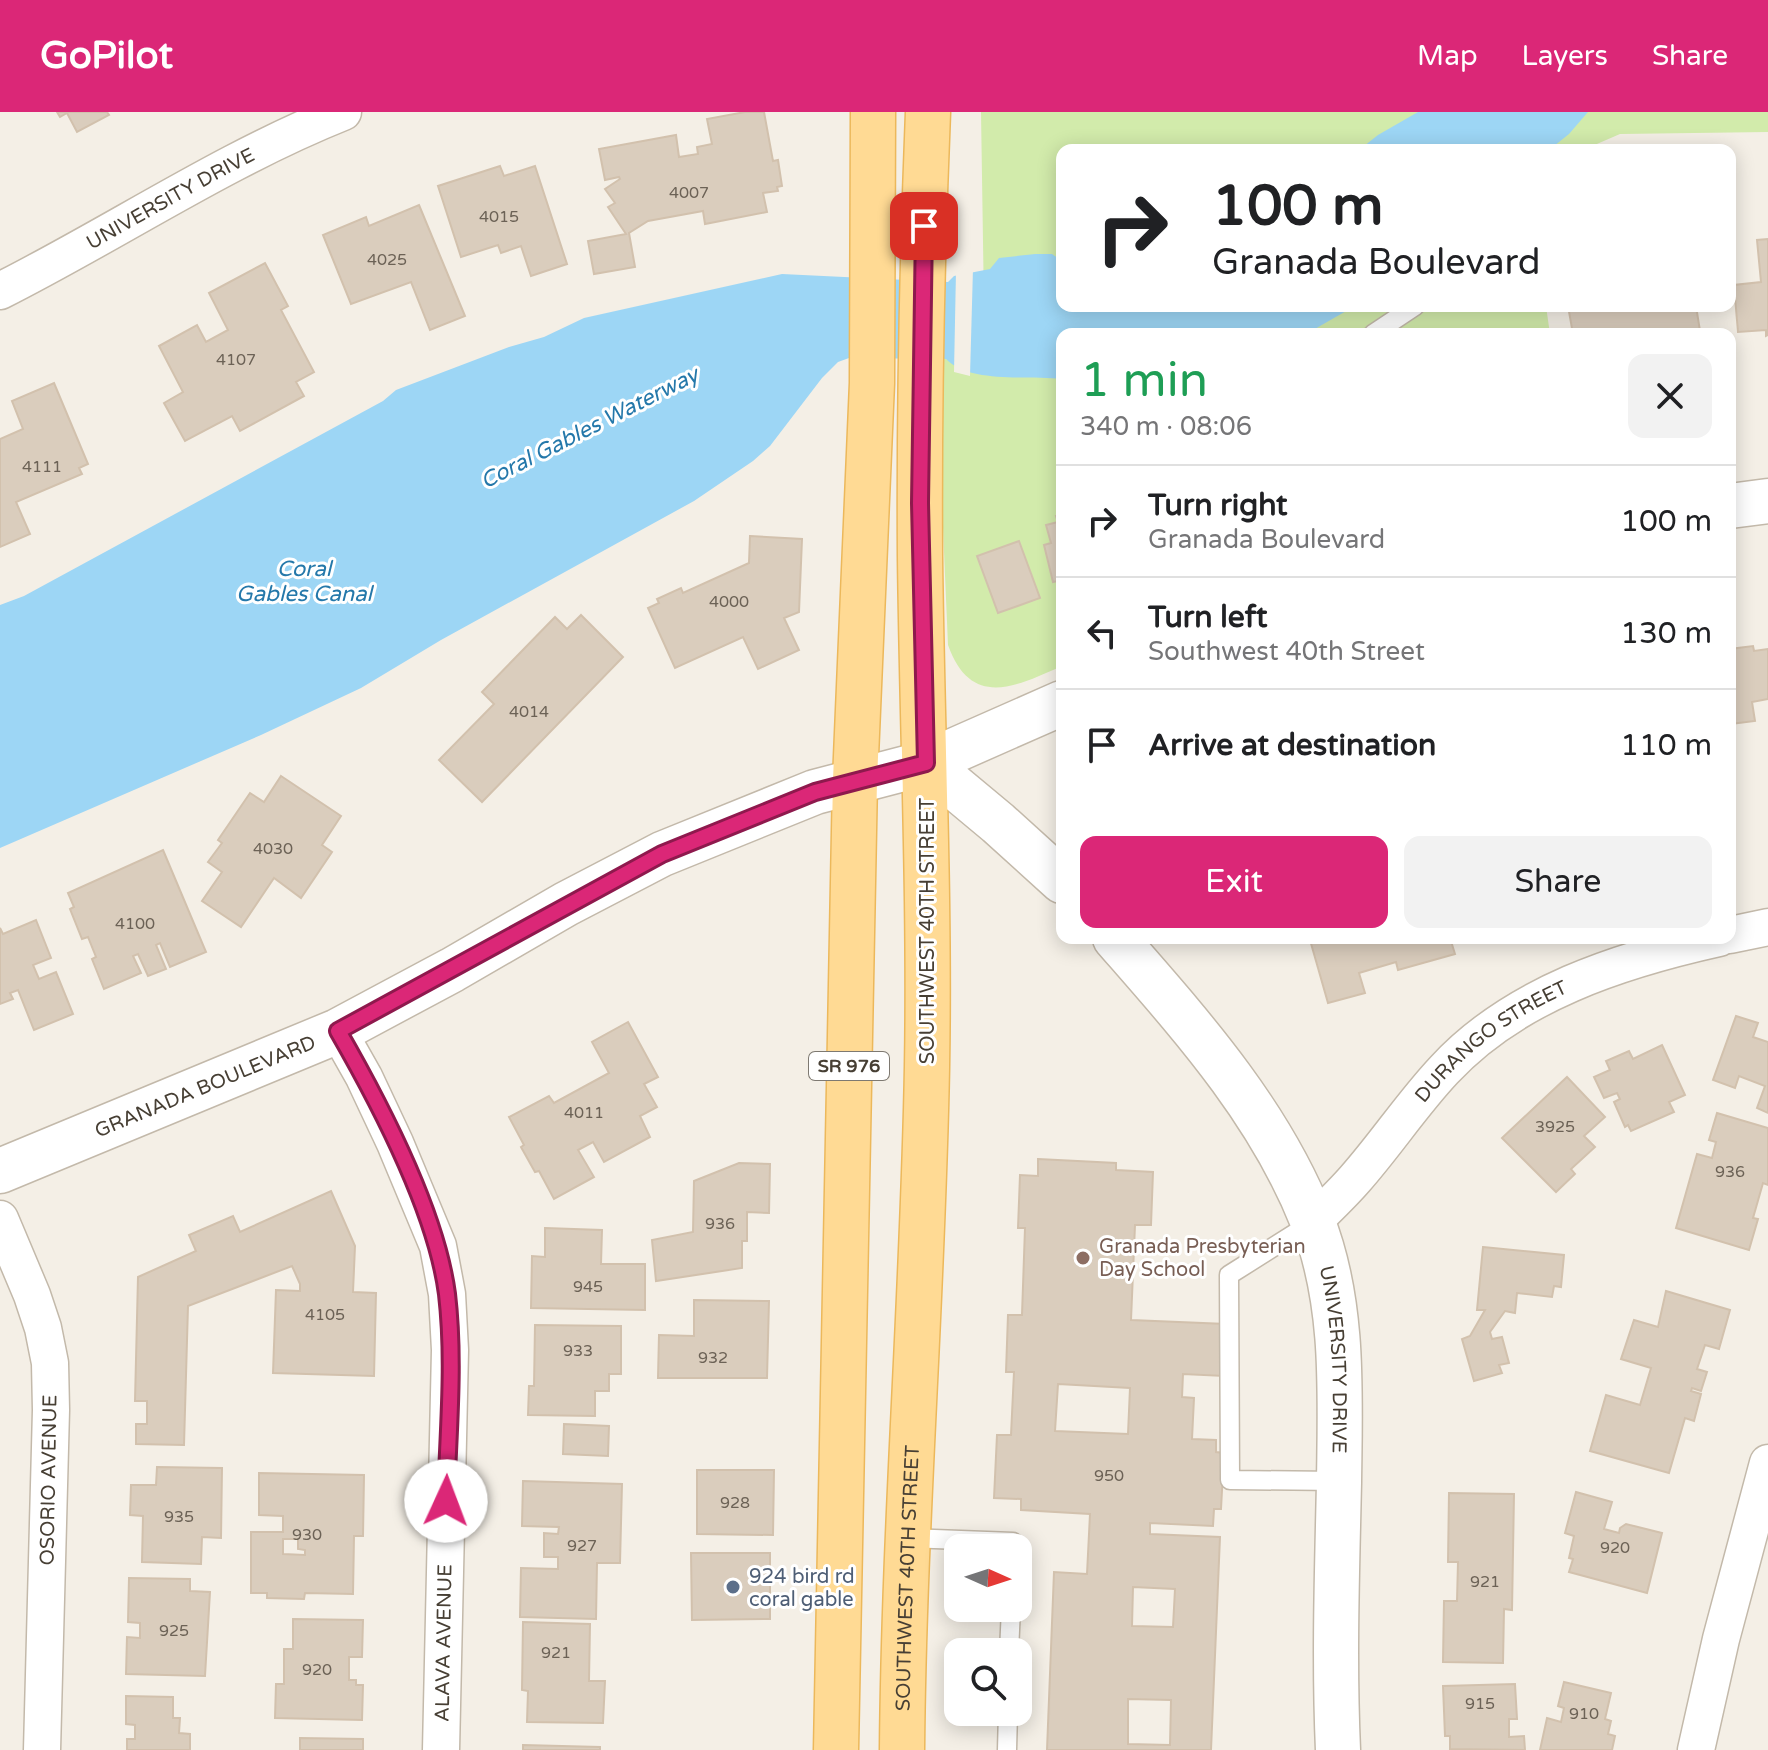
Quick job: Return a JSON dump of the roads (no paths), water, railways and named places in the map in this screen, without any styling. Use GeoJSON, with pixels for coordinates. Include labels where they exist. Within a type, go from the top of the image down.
{"type":"FeatureCollection","features":[{"type":"Feature","properties":{"kind":"main road","name":"SR 976"},"geometry":{"type":"LineString","coordinates":[[836,1750],[855,780],[872,383],[873,112]]}},
{"type":"Feature","properties":{"kind":"main road","name":"SOUTHWEST 40TH STREET"},"geometry":{"type":"LineString","coordinates":[[902,1750],[903,1622],[927,1069],[928,865],[920,560],[920,383],[928,112]]}},
{"type":"Feature","properties":{"kind":"street","name":"UNIVERSITY DRIVE"},"geometry":{"type":"LineString","coordinates":[[0,291],[230,165],[294,132],[343,112]]}},
{"type":"Feature","properties":{"kind":"street"},"geometry":{"type":"LineString","coordinates":[[1736,505],[1768,501]]}},
{"type":"Feature","properties":{"kind":"street","name":"GRANADA BOULEVARD"},"geometry":{"type":"LineString","coordinates":[[0,1171],[338,1031],[662,854],[815,792],[926,763],[1056,706]]}},
{"type":"Feature","properties":{"kind":"street"},"geometry":{"type":"LineString","coordinates":[[926,763],[1056,876]]}},
{"type":"Feature","properties":{"kind":"street"},"geometry":{"type":"LineString","coordinates":[[1736,934],[1768,927]]}},
{"type":"Feature","properties":{"kind":"street","name":"UNIVERSITY DRIVE"},"geometry":{"type":"LineString","coordinates":[[1120,944],[1193,1029],[1261,1120],[1298,1187],[1326,1265],[1335,1306],[1340,1364],[1336,1633],[1338,1750]]}},
{"type":"Feature","properties":{"kind":"street","name":"DURANGO STREET"},"geometry":{"type":"LineString","coordinates":[[1313,1222],[1356,1178],[1445,1069],[1482,1035],[1507,1017],[1617,965],[1693,944]]}},
{"type":"Feature","properties":{"kind":"street","name":"ALAVA AVENUE"},"geometry":{"type":"LineString","coordinates":[[338,1031],[364,1077],[418,1195],[438,1246],[447,1294],[450,1350],[441,1750]]}},
{"type":"Feature","properties":{"kind":"street","name":"OSORIO AVENUE"},"geometry":{"type":"LineString","coordinates":[[0,1219],[32,1295],[50,1363],[42,1750]]}},
{"type":"Feature","properties":{"kind":"street"},"geometry":{"type":"LineString","coordinates":[[1696,1750],[1721,1639],[1768,1463]]}},
{"type":"Feature","properties":{"kind":"lane"},"geometry":{"type":"LineString","coordinates":[[1382,328],[1406,312]]}},
{"type":"Feature","properties":{"kind":"lane"},"geometry":{"type":"LineString","coordinates":[[1313,1222],[1229,1275],[1230,1480],[1339,1481]]}},
{"type":"Feature","properties":{"kind":"lane"},"geometry":{"type":"LineString","coordinates":[[908,1538],[944,1539]]}},
{"type":"Feature","properties":{"kind":"lane"},"geometry":{"type":"LineString","coordinates":[[1007,1750],[1008,1726]]}},
{"type":"Feature","properties":{"kind":"water"},"geometry":{"type":"Polygon","coordinates":[[[1418,112],[1588,112],[1556,144],[1367,144],[1418,112]]]}},
{"type":"Feature","properties":{"kind":"water","name":"Coral Gables Canal"},"geometry":{"type":"Polygon","coordinates":[[[1035,254],[1056,257],[1056,312],[1344,312],[1316,328],[1056,328],[1056,379],[985,375],[957,367],[946,359],[849,358],[838,362],[770,446],[694,501],[441,640],[361,688],[261,735],[0,848],[0,605],[24,596],[383,401],[396,390],[544,337],[584,318],[782,274],[948,282],[954,276],[990,269],[999,258],[1035,254]]]}},
{"type":"Feature","properties":{"kind":"place","name":"Granada Presbyterian Day School"},"geometry":{"type":"Point","coordinates":[1083,1258]}},
{"type":"Feature","properties":{"kind":"place","name":"924 bird rd coral gable"},"geometry":{"type":"Point","coordinates":[733,1587]}},
{"type":"Feature","properties":{"kind":"water label","name":"Coral Gables Waterway"},"geometry":{"type":"Point","coordinates":[589,427]}}]}
